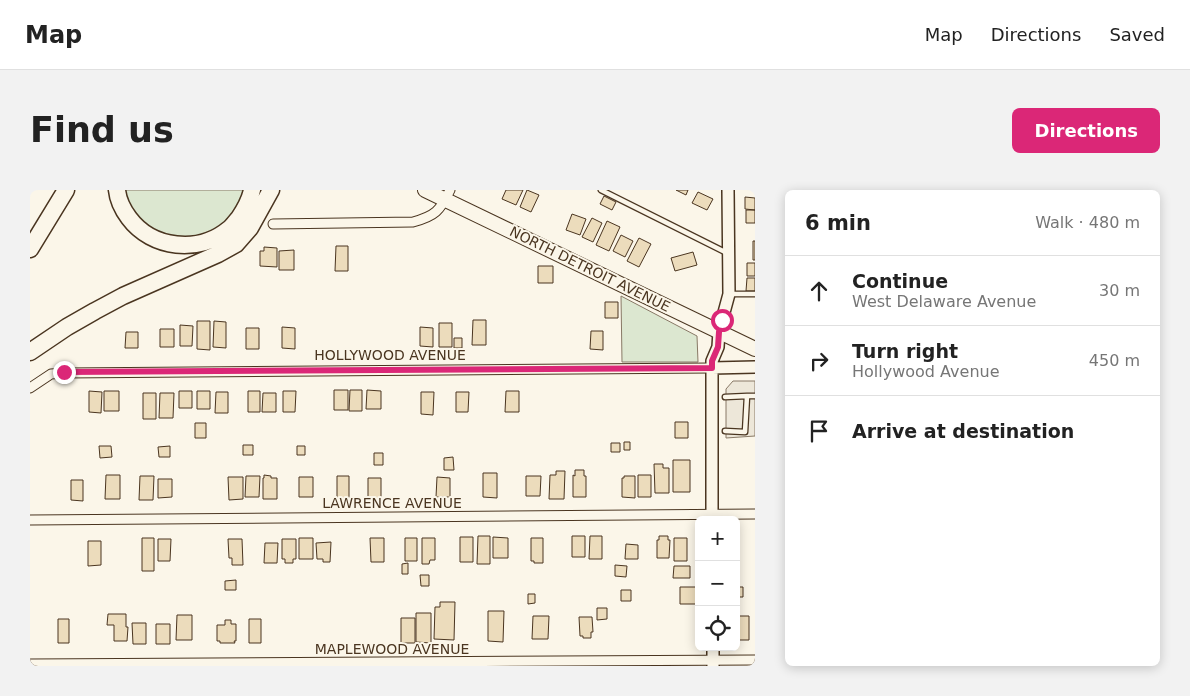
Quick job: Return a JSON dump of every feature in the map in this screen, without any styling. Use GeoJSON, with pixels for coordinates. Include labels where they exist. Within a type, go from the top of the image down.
{"type":"FeatureCollection","features":[{"type":"Feature","properties":{"kind":"highway"},"geometry":{"type":"LineString","coordinates":[[30,249],[66,190]]}},
{"type":"Feature","properties":{"kind":"highway"},"geometry":{"type":"LineString","coordinates":[[117,190],[117,195],[124,211],[134,225],[144,234],[156,240],[176,246],[193,245],[211,240],[229,229],[241,215],[252,193]]}},
{"type":"Feature","properties":{"kind":"highway"},"geometry":{"type":"LineString","coordinates":[[30,352],[95,310],[236,244],[250,228],[271,190]]}},
{"type":"Feature","properties":{"kind":"main road","name":"NORTH DETROIT AVENUE"},"geometry":{"type":"LineString","coordinates":[[425,190],[447,195],[755,349]]}},
{"type":"Feature","properties":{"kind":"street"},"geometry":{"type":"LineString","coordinates":[[712,516],[712,361],[718,347],[719,332],[729,294],[728,190]]}},
{"type":"Feature","properties":{"kind":"street"},"geometry":{"type":"LineString","coordinates":[[274,224],[413,222],[427,218],[437,212],[447,195]]}},
{"type":"Feature","properties":{"kind":"street","name":"HOLLYWOOD AVENUE"},"geometry":{"type":"LineString","coordinates":[[30,388],[51,374],[64,372],[755,368]]}},
{"type":"Feature","properties":{"kind":"street","name":"LAWRENCE AVENUE"},"geometry":{"type":"LineString","coordinates":[[726,516],[755,514]]}},
{"type":"Feature","properties":{"kind":"street","name":"LAWRENCE AVENUE"},"geometry":{"type":"LineString","coordinates":[[30,520],[695,517]]}},
{"type":"Feature","properties":{"kind":"street","name":"MAPLEWOOD AVENUE"},"geometry":{"type":"LineString","coordinates":[[30,664],[713,663],[755,660]]}},
{"type":"Feature","properties":{"kind":"lane"},"geometry":{"type":"LineString","coordinates":[[601,190],[728,254]]}},
{"type":"Feature","properties":{"kind":"lane"},"geometry":{"type":"LineString","coordinates":[[729,294],[755,294]]}},
{"type":"Feature","properties":{"kind":"lane"},"geometry":{"type":"LineString","coordinates":[[712,431],[745,432],[747,396]]}},
{"type":"Feature","properties":{"kind":"lane"},"geometry":{"type":"LineString","coordinates":[[712,397],[755,396]]}},
{"type":"Feature","properties":{"kind":"green space"},"geometry":{"type":"Polygon","coordinates":[[[122,190],[246,190],[238,209],[225,225],[211,235],[179,240],[140,225],[122,190]]]}},
{"type":"Feature","properties":{"kind":"green space"},"geometry":{"type":"Polygon","coordinates":[[[621,296],[697,336],[698,362],[622,362],[621,296]]]}},
{"type":"Feature","properties":{"kind":"shaded area"},"geometry":{"type":"Polygon","coordinates":[[[733,381],[755,381],[755,436],[726,438],[726,389],[733,381]]]}},
{"type":"Feature","properties":{"kind":"building"},"geometry":{"type":"Polygon","coordinates":[[[506,190],[523,190],[516,205],[502,199],[506,190]]]}},
{"type":"Feature","properties":{"kind":"building"},"geometry":{"type":"Polygon","coordinates":[[[527,190],[539,195],[531,212],[520,207],[527,190]]]}},
{"type":"Feature","properties":{"kind":"building"},"geometry":{"type":"Polygon","coordinates":[[[676,190],[688,190],[686,195],[676,190]]]}},
{"type":"Feature","properties":{"kind":"building"},"geometry":{"type":"Polygon","coordinates":[[[698,192],[713,199],[707,210],[692,203],[698,192]]]}},
{"type":"Feature","properties":{"kind":"building"},"geometry":{"type":"Polygon","coordinates":[[[604,196],[616,202],[612,210],[600,204],[604,196]]]}},
{"type":"Feature","properties":{"kind":"building"},"geometry":{"type":"Polygon","coordinates":[[[745,197],[755,198],[755,210],[745,209],[745,197]]]}},
{"type":"Feature","properties":{"kind":"building"},"geometry":{"type":"Polygon","coordinates":[[[746,210],[755,210],[755,223],[746,223],[746,210]]]}},
{"type":"Feature","properties":{"kind":"building"},"geometry":{"type":"Polygon","coordinates":[[[572,214],[586,219],[580,235],[566,230],[572,214]]]}},
{"type":"Feature","properties":{"kind":"building"},"geometry":{"type":"Polygon","coordinates":[[[592,218],[602,223],[593,242],[582,237],[592,218]]]}},
{"type":"Feature","properties":{"kind":"building"},"geometry":{"type":"Polygon","coordinates":[[[607,221],[620,227],[609,251],[596,245],[607,221]]]}},
{"type":"Feature","properties":{"kind":"building"},"geometry":{"type":"Polygon","coordinates":[[[621,235],[633,241],[625,257],[613,251],[621,235]]]}},
{"type":"Feature","properties":{"kind":"building"},"geometry":{"type":"Polygon","coordinates":[[[639,238],[651,244],[639,267],[627,261],[639,238]]]}},
{"type":"Feature","properties":{"kind":"building"},"geometry":{"type":"Polygon","coordinates":[[[753,241],[755,241],[755,260],[753,260],[753,241]]]}},
{"type":"Feature","properties":{"kind":"building"},"geometry":{"type":"Polygon","coordinates":[[[336,246],[348,246],[348,271],[335,271],[336,246]]]}},
{"type":"Feature","properties":{"kind":"building"},"geometry":{"type":"Polygon","coordinates":[[[264,247],[277,248],[277,267],[260,266],[260,251],[264,251],[264,247]]]}},
{"type":"Feature","properties":{"kind":"building"},"geometry":{"type":"Polygon","coordinates":[[[294,250],[294,270],[279,270],[279,251],[294,250]]]}},
{"type":"Feature","properties":{"kind":"building"},"geometry":{"type":"Polygon","coordinates":[[[693,252],[697,265],[675,271],[671,258],[693,252]]]}},
{"type":"Feature","properties":{"kind":"building"},"geometry":{"type":"Polygon","coordinates":[[[747,263],[755,263],[755,276],[747,276],[747,263]]]}},
{"type":"Feature","properties":{"kind":"building"},"geometry":{"type":"Polygon","coordinates":[[[538,266],[553,266],[553,283],[538,283],[538,266]]]}},
{"type":"Feature","properties":{"kind":"building"},"geometry":{"type":"Polygon","coordinates":[[[747,278],[755,278],[755,291],[746,291],[747,278]]]}},
{"type":"Feature","properties":{"kind":"building"},"geometry":{"type":"Polygon","coordinates":[[[605,302],[618,302],[618,318],[605,318],[605,302]]]}},
{"type":"Feature","properties":{"kind":"building"},"geometry":{"type":"Polygon","coordinates":[[[473,320],[486,320],[486,345],[472,345],[473,320]]]}},
{"type":"Feature","properties":{"kind":"building"},"geometry":{"type":"Polygon","coordinates":[[[197,321],[210,321],[210,350],[197,349],[197,321]]]}},
{"type":"Feature","properties":{"kind":"building"},"geometry":{"type":"Polygon","coordinates":[[[214,321],[226,322],[226,348],[213,347],[214,321]]]}},
{"type":"Feature","properties":{"kind":"building"},"geometry":{"type":"Polygon","coordinates":[[[439,323],[452,323],[452,347],[439,347],[439,323]]]}},
{"type":"Feature","properties":{"kind":"building"},"geometry":{"type":"Polygon","coordinates":[[[180,325],[193,326],[192,346],[180,346],[180,325]]]}},
{"type":"Feature","properties":{"kind":"building"},"geometry":{"type":"Polygon","coordinates":[[[282,327],[295,328],[295,349],[282,348],[282,327]]]}},
{"type":"Feature","properties":{"kind":"building"},"geometry":{"type":"Polygon","coordinates":[[[420,327],[433,328],[433,347],[420,346],[420,327]]]}},
{"type":"Feature","properties":{"kind":"building"},"geometry":{"type":"Polygon","coordinates":[[[246,328],[259,328],[259,349],[246,349],[246,328]]]}},
{"type":"Feature","properties":{"kind":"building"},"geometry":{"type":"Polygon","coordinates":[[[160,329],[174,329],[174,347],[160,347],[160,329]]]}},
{"type":"Feature","properties":{"kind":"building"},"geometry":{"type":"Polygon","coordinates":[[[591,331],[603,331],[603,350],[590,349],[591,331]]]}},
{"type":"Feature","properties":{"kind":"building"},"geometry":{"type":"Polygon","coordinates":[[[126,332],[138,332],[138,348],[125,348],[126,332]]]}},
{"type":"Feature","properties":{"kind":"building"},"geometry":{"type":"Polygon","coordinates":[[[454,338],[462,338],[462,348],[454,348],[454,338]]]}},
{"type":"Feature","properties":{"kind":"building"},"geometry":{"type":"Polygon","coordinates":[[[334,390],[348,390],[348,410],[334,410],[334,390]]]}},
{"type":"Feature","properties":{"kind":"building"},"geometry":{"type":"Polygon","coordinates":[[[350,390],[362,390],[362,411],[349,411],[350,390]]]}},
{"type":"Feature","properties":{"kind":"building"},"geometry":{"type":"Polygon","coordinates":[[[367,390],[381,391],[381,409],[366,409],[367,390]]]}},
{"type":"Feature","properties":{"kind":"building"},"geometry":{"type":"Polygon","coordinates":[[[89,391],[102,392],[101,413],[89,412],[89,391]]]}},
{"type":"Feature","properties":{"kind":"building"},"geometry":{"type":"Polygon","coordinates":[[[104,391],[119,391],[119,411],[104,411],[104,391]]]}},
{"type":"Feature","properties":{"kind":"building"},"geometry":{"type":"Polygon","coordinates":[[[179,391],[192,391],[192,408],[179,408],[179,391]]]}},
{"type":"Feature","properties":{"kind":"building"},"geometry":{"type":"Polygon","coordinates":[[[197,391],[210,391],[210,409],[197,409],[197,391]]]}},
{"type":"Feature","properties":{"kind":"building"},"geometry":{"type":"Polygon","coordinates":[[[248,391],[260,391],[260,412],[248,412],[248,391]]]}},
{"type":"Feature","properties":{"kind":"building"},"geometry":{"type":"Polygon","coordinates":[[[283,391],[296,391],[295,412],[283,412],[283,391]]]}},
{"type":"Feature","properties":{"kind":"building"},"geometry":{"type":"Polygon","coordinates":[[[506,391],[519,391],[519,412],[505,412],[506,391]]]}},
{"type":"Feature","properties":{"kind":"building"},"geometry":{"type":"Polygon","coordinates":[[[216,392],[228,392],[228,413],[215,413],[216,392]]]}},
{"type":"Feature","properties":{"kind":"building"},"geometry":{"type":"Polygon","coordinates":[[[421,392],[434,392],[433,415],[421,414],[421,392]]]}},
{"type":"Feature","properties":{"kind":"building"},"geometry":{"type":"Polygon","coordinates":[[[456,392],[469,392],[468,412],[456,412],[456,392]]]}},
{"type":"Feature","properties":{"kind":"building"},"geometry":{"type":"Polygon","coordinates":[[[143,393],[156,393],[156,419],[143,419],[143,393]]]}},
{"type":"Feature","properties":{"kind":"building"},"geometry":{"type":"Polygon","coordinates":[[[160,393],[174,393],[173,418],[159,418],[160,393]]]}},
{"type":"Feature","properties":{"kind":"building"},"geometry":{"type":"Polygon","coordinates":[[[263,393],[276,393],[276,412],[262,412],[263,393]]]}},
{"type":"Feature","properties":{"kind":"building"},"geometry":{"type":"Polygon","coordinates":[[[675,422],[688,422],[688,438],[675,438],[675,422]]]}},
{"type":"Feature","properties":{"kind":"building"},"geometry":{"type":"Polygon","coordinates":[[[195,423],[206,423],[206,438],[195,438],[195,423]]]}},
{"type":"Feature","properties":{"kind":"building"},"geometry":{"type":"Polygon","coordinates":[[[624,442],[630,442],[630,450],[624,450],[624,442]]]}},
{"type":"Feature","properties":{"kind":"building"},"geometry":{"type":"Polygon","coordinates":[[[611,443],[620,443],[620,452],[611,452],[611,443]]]}},
{"type":"Feature","properties":{"kind":"building"},"geometry":{"type":"Polygon","coordinates":[[[243,445],[253,445],[253,455],[243,455],[243,445]]]}},
{"type":"Feature","properties":{"kind":"building"},"geometry":{"type":"Polygon","coordinates":[[[99,446],[111,446],[112,457],[100,458],[99,446]]]}},
{"type":"Feature","properties":{"kind":"building"},"geometry":{"type":"Polygon","coordinates":[[[170,446],[170,457],[159,457],[158,447],[170,446]]]}},
{"type":"Feature","properties":{"kind":"building"},"geometry":{"type":"Polygon","coordinates":[[[297,446],[305,446],[305,455],[297,455],[297,446]]]}},
{"type":"Feature","properties":{"kind":"building"},"geometry":{"type":"Polygon","coordinates":[[[374,453],[383,453],[383,465],[374,465],[374,453]]]}},
{"type":"Feature","properties":{"kind":"building"},"geometry":{"type":"Polygon","coordinates":[[[453,457],[454,470],[444,470],[444,458],[453,457]]]}},
{"type":"Feature","properties":{"kind":"building"},"geometry":{"type":"Polygon","coordinates":[[[673,460],[690,460],[690,492],[673,492],[673,460]]]}},
{"type":"Feature","properties":{"kind":"building"},"geometry":{"type":"Polygon","coordinates":[[[654,464],[663,464],[663,468],[669,468],[669,493],[655,493],[654,464]]]}},
{"type":"Feature","properties":{"kind":"building"},"geometry":{"type":"Polygon","coordinates":[[[575,470],[584,470],[584,476],[586,476],[586,497],[573,497],[573,475],[575,476],[575,470]]]}},
{"type":"Feature","properties":{"kind":"building"},"geometry":{"type":"Polygon","coordinates":[[[556,471],[565,471],[564,499],[549,499],[550,475],[556,475],[556,471]]]}},
{"type":"Feature","properties":{"kind":"building"},"geometry":{"type":"Polygon","coordinates":[[[483,473],[497,473],[497,498],[483,497],[483,473]]]}},
{"type":"Feature","properties":{"kind":"building"},"geometry":{"type":"Polygon","coordinates":[[[106,475],[120,475],[120,499],[105,499],[106,475]]]}},
{"type":"Feature","properties":{"kind":"building"},"geometry":{"type":"Polygon","coordinates":[[[264,475],[277,478],[277,499],[263,499],[264,475]]]}},
{"type":"Feature","properties":{"kind":"building"},"geometry":{"type":"Polygon","coordinates":[[[638,475],[651,475],[651,497],[638,497],[638,475]]]}},
{"type":"Feature","properties":{"kind":"building"},"geometry":{"type":"Polygon","coordinates":[[[140,476],[154,476],[153,500],[139,500],[140,476]]]}},
{"type":"Feature","properties":{"kind":"building"},"geometry":{"type":"Polygon","coordinates":[[[246,476],[260,476],[259,497],[245,497],[246,476]]]}},
{"type":"Feature","properties":{"kind":"building"},"geometry":{"type":"Polygon","coordinates":[[[337,476],[349,476],[349,500],[337,500],[337,476]]]}},
{"type":"Feature","properties":{"kind":"building"},"geometry":{"type":"Polygon","coordinates":[[[526,476],[541,476],[540,496],[526,496],[526,476]]]}},
{"type":"Feature","properties":{"kind":"building"},"geometry":{"type":"Polygon","coordinates":[[[624,476],[635,476],[635,498],[622,497],[622,478],[624,476]]]}},
{"type":"Feature","properties":{"kind":"building"},"geometry":{"type":"Polygon","coordinates":[[[228,477],[243,477],[243,499],[229,500],[228,477]]]}},
{"type":"Feature","properties":{"kind":"building"},"geometry":{"type":"Polygon","coordinates":[[[299,477],[313,477],[313,497],[299,497],[299,477]]]}},
{"type":"Feature","properties":{"kind":"building"},"geometry":{"type":"Polygon","coordinates":[[[437,477],[450,478],[450,497],[436,497],[437,477]]]}},
{"type":"Feature","properties":{"kind":"building"},"geometry":{"type":"Polygon","coordinates":[[[368,478],[381,478],[381,501],[368,501],[368,478]]]}},
{"type":"Feature","properties":{"kind":"building"},"geometry":{"type":"Polygon","coordinates":[[[158,479],[172,479],[172,497],[158,498],[158,479]]]}},
{"type":"Feature","properties":{"kind":"building"},"geometry":{"type":"Polygon","coordinates":[[[71,480],[83,480],[83,501],[71,500],[71,480]]]}},
{"type":"Feature","properties":{"kind":"building"},"geometry":{"type":"Polygon","coordinates":[[[478,536],[490,536],[490,564],[477,564],[478,536]]]}},
{"type":"Feature","properties":{"kind":"building"},"geometry":{"type":"Polygon","coordinates":[[[572,536],[585,536],[585,557],[572,557],[572,536]]]}},
{"type":"Feature","properties":{"kind":"building"},"geometry":{"type":"Polygon","coordinates":[[[590,536],[602,536],[602,559],[589,559],[590,536]]]}},
{"type":"Feature","properties":{"kind":"building"},"geometry":{"type":"Polygon","coordinates":[[[659,536],[668,536],[668,540],[670,540],[669,558],[657,558],[657,540],[659,540],[659,536]]]}},
{"type":"Feature","properties":{"kind":"building"},"geometry":{"type":"Polygon","coordinates":[[[460,537],[473,537],[473,562],[460,562],[460,537]]]}},
{"type":"Feature","properties":{"kind":"building"},"geometry":{"type":"Polygon","coordinates":[[[493,537],[508,538],[508,558],[493,558],[493,537]]]}},
{"type":"Feature","properties":{"kind":"building"},"geometry":{"type":"Polygon","coordinates":[[[142,538],[154,538],[154,571],[142,571],[142,538]]]}},
{"type":"Feature","properties":{"kind":"building"},"geometry":{"type":"Polygon","coordinates":[[[299,538],[313,538],[313,559],[299,559],[299,538]]]}},
{"type":"Feature","properties":{"kind":"building"},"geometry":{"type":"Polygon","coordinates":[[[370,538],[384,538],[384,562],[371,562],[370,538]]]}},
{"type":"Feature","properties":{"kind":"building"},"geometry":{"type":"Polygon","coordinates":[[[405,538],[417,538],[417,561],[405,561],[405,538]]]}},
{"type":"Feature","properties":{"kind":"building"},"geometry":{"type":"Polygon","coordinates":[[[422,538],[435,538],[435,560],[430,560],[429,564],[422,564],[422,538]]]}},
{"type":"Feature","properties":{"kind":"building"},"geometry":{"type":"Polygon","coordinates":[[[531,538],[543,538],[543,563],[531,561],[531,538]]]}},
{"type":"Feature","properties":{"kind":"building"},"geometry":{"type":"Polygon","coordinates":[[[674,538],[687,538],[687,561],[674,561],[674,538]]]}},
{"type":"Feature","properties":{"kind":"building"},"geometry":{"type":"Polygon","coordinates":[[[158,539],[171,539],[170,561],[158,561],[158,539]]]}},
{"type":"Feature","properties":{"kind":"building"},"geometry":{"type":"Polygon","coordinates":[[[228,539],[242,539],[243,565],[232,565],[232,558],[229,558],[228,539]]]}},
{"type":"Feature","properties":{"kind":"building"},"geometry":{"type":"Polygon","coordinates":[[[282,539],[296,539],[296,559],[293,559],[293,563],[285,563],[285,559],[282,559],[282,539]]]}},
{"type":"Feature","properties":{"kind":"building"},"geometry":{"type":"Polygon","coordinates":[[[88,541],[101,541],[101,565],[88,566],[88,541]]]}},
{"type":"Feature","properties":{"kind":"building"},"geometry":{"type":"Polygon","coordinates":[[[331,542],[330,562],[323,562],[323,559],[317,559],[316,543],[331,542]]]}},
{"type":"Feature","properties":{"kind":"building"},"geometry":{"type":"Polygon","coordinates":[[[265,543],[278,543],[277,563],[264,563],[265,543]]]}},
{"type":"Feature","properties":{"kind":"building"},"geometry":{"type":"Polygon","coordinates":[[[626,544],[638,545],[638,559],[625,559],[626,544]]]}},
{"type":"Feature","properties":{"kind":"building"},"geometry":{"type":"Polygon","coordinates":[[[408,563],[408,574],[402,574],[402,564],[408,563]]]}},
{"type":"Feature","properties":{"kind":"building"},"geometry":{"type":"Polygon","coordinates":[[[615,565],[627,566],[626,577],[615,576],[615,565]]]}},
{"type":"Feature","properties":{"kind":"building"},"geometry":{"type":"Polygon","coordinates":[[[674,566],[690,566],[690,578],[673,578],[674,566]]]}},
{"type":"Feature","properties":{"kind":"building"},"geometry":{"type":"Polygon","coordinates":[[[420,575],[429,575],[429,586],[421,586],[420,575]]]}},
{"type":"Feature","properties":{"kind":"building"},"geometry":{"type":"Polygon","coordinates":[[[236,580],[236,590],[225,590],[225,581],[236,580]]]}},
{"type":"Feature","properties":{"kind":"building"},"geometry":{"type":"Polygon","coordinates":[[[680,587],[695,587],[695,604],[680,604],[680,587]]]}},
{"type":"Feature","properties":{"kind":"building"},"geometry":{"type":"Polygon","coordinates":[[[740,587],[743,587],[743,597],[740,597],[740,587]]]}},
{"type":"Feature","properties":{"kind":"building"},"geometry":{"type":"Polygon","coordinates":[[[621,590],[631,590],[631,601],[621,601],[621,590]]]}},
{"type":"Feature","properties":{"kind":"building"},"geometry":{"type":"Polygon","coordinates":[[[528,594],[535,594],[535,603],[528,604],[528,594]]]}},
{"type":"Feature","properties":{"kind":"building"},"geometry":{"type":"Polygon","coordinates":[[[440,602],[455,602],[454,640],[434,639],[435,607],[440,607],[440,602]]]}},
{"type":"Feature","properties":{"kind":"building"},"geometry":{"type":"Polygon","coordinates":[[[597,608],[607,608],[607,619],[597,620],[597,608]]]}},
{"type":"Feature","properties":{"kind":"building"},"geometry":{"type":"Polygon","coordinates":[[[488,611],[504,611],[503,642],[488,641],[488,611]]]}},
{"type":"Feature","properties":{"kind":"building"},"geometry":{"type":"Polygon","coordinates":[[[416,613],[431,613],[431,643],[416,642],[416,613]]]}},
{"type":"Feature","properties":{"kind":"building"},"geometry":{"type":"Polygon","coordinates":[[[108,614],[126,614],[126,627],[128,627],[127,641],[114,641],[114,625],[107,625],[108,614]]]}},
{"type":"Feature","properties":{"kind":"building"},"geometry":{"type":"Polygon","coordinates":[[[177,615],[192,615],[192,640],[176,640],[177,615]]]}},
{"type":"Feature","properties":{"kind":"building"},"geometry":{"type":"Polygon","coordinates":[[[533,616],[549,616],[548,639],[532,639],[533,616]]]}},
{"type":"Feature","properties":{"kind":"building"},"geometry":{"type":"Polygon","coordinates":[[[740,616],[749,616],[749,640],[740,640],[740,616]]]}},
{"type":"Feature","properties":{"kind":"building"},"geometry":{"type":"Polygon","coordinates":[[[579,617],[592,617],[593,632],[591,632],[591,638],[580,636],[579,617]]]}},
{"type":"Feature","properties":{"kind":"building"},"geometry":{"type":"Polygon","coordinates":[[[401,618],[415,618],[415,643],[401,643],[401,618]]]}},
{"type":"Feature","properties":{"kind":"building"},"geometry":{"type":"Polygon","coordinates":[[[58,619],[69,619],[69,643],[58,643],[58,619]]]}},
{"type":"Feature","properties":{"kind":"building"},"geometry":{"type":"Polygon","coordinates":[[[249,619],[261,619],[261,643],[249,643],[249,619]]]}},
{"type":"Feature","properties":{"kind":"building"},"geometry":{"type":"Polygon","coordinates":[[[225,620],[231,620],[231,624],[236,624],[235,643],[220,643],[220,641],[217,641],[217,625],[225,625],[225,620]]]}},
{"type":"Feature","properties":{"kind":"building"},"geometry":{"type":"Polygon","coordinates":[[[132,623],[146,623],[146,644],[133,644],[132,623]]]}},
{"type":"Feature","properties":{"kind":"building"},"geometry":{"type":"Polygon","coordinates":[[[156,624],[170,624],[170,644],[156,644],[156,624]]]}},
{"type":"Feature","properties":{"kind":"route"},"geometry":{"type":"LineString","coordinates":[[64,372],[712,368],[712,361],[718,347],[722,320]]}}]}
